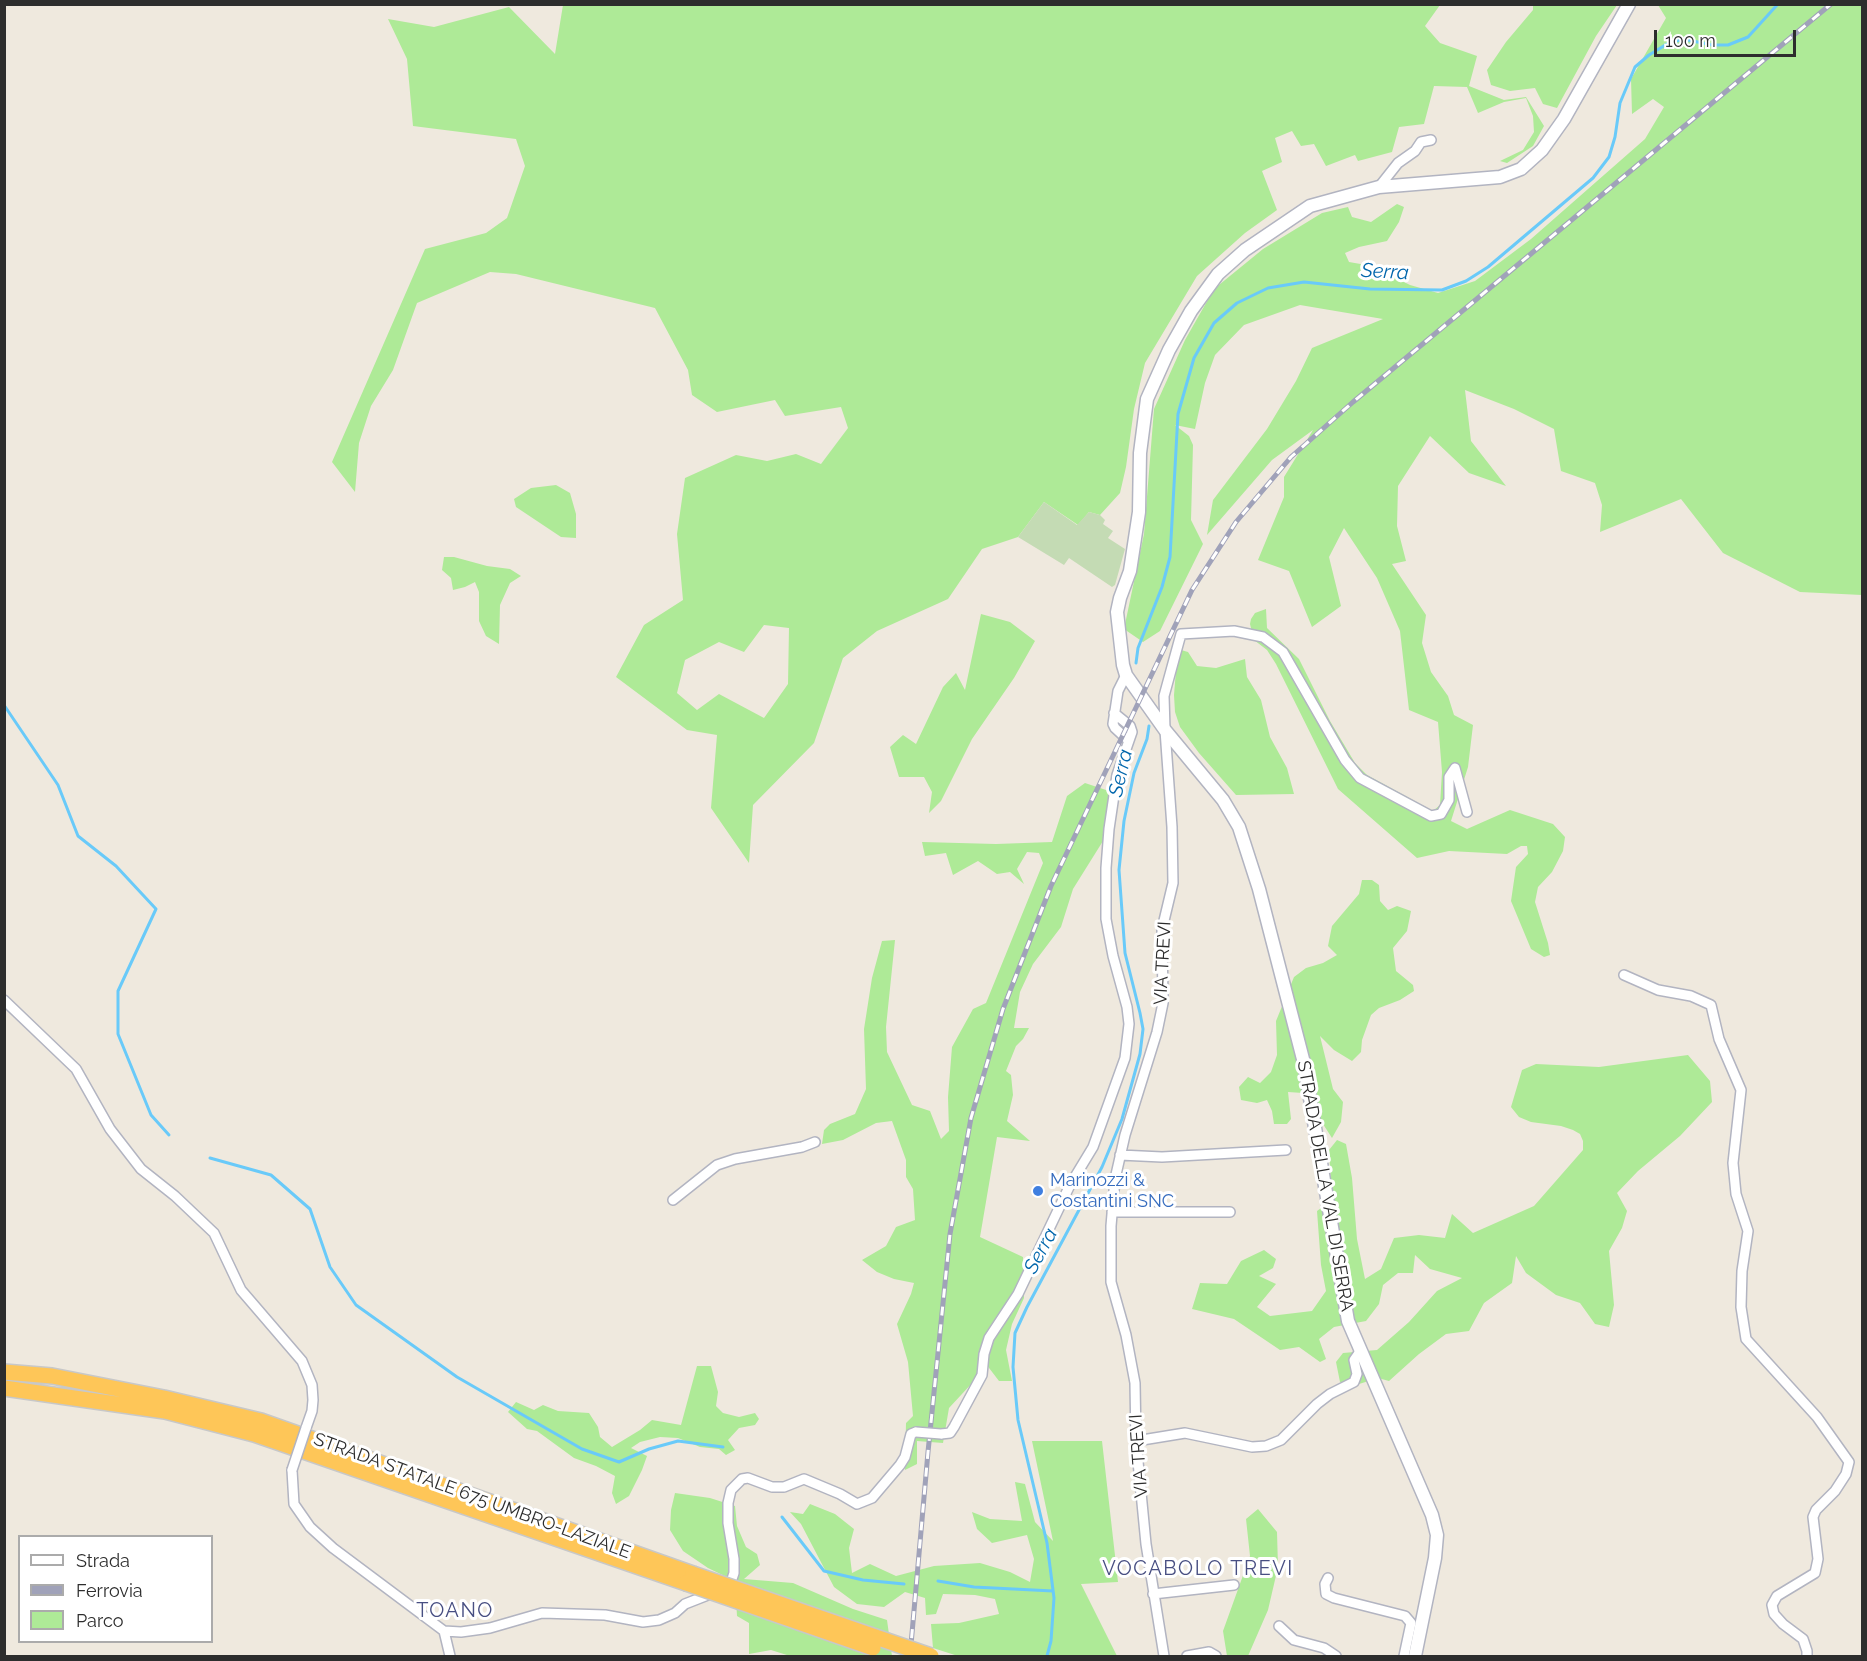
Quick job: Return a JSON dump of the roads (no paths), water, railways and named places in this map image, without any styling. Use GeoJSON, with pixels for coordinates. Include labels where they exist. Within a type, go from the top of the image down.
{"type":"FeatureCollection","features":[{"type":"Feature","properties":{"kind":"highway","name":"STRADA STATALE 675 UMBRO-LAZIALE"},"geometry":{"type":"LineString","coordinates":[[4,1372],[52,1376],[164,1398],[261,1421],[899,1656]]}},
{"type":"Feature","properties":{"kind":"highway","name":"STRADA STATALE 675 UMBRO-LAZIALE"},"geometry":{"type":"LineString","coordinates":[[4,1388],[165,1411],[254,1434],[689,1579],[931,1656]]}},
{"type":"Feature","properties":{"kind":"street","name":"STRADA DELLA VAL DI SERRA"},"geometry":{"type":"LineString","coordinates":[[1415,1656],[1435,1558],[1437,1535],[1432,1515],[1348,1321],[1304,1063],[1258,889],[1239,827],[1223,800],[1151,712],[1126,675],[1117,612],[1130,571],[1139,512],[1140,453],[1148,399],[1169,350],[1191,311],[1218,274],[1245,250],[1310,206],[1379,187],[1500,177],[1521,169],[1542,150],[1564,119],[1629,4]]}},
{"type":"Feature","properties":{"kind":"street"},"geometry":{"type":"LineString","coordinates":[[1379,187],[1398,163],[1415,151],[1421,142],[1431,140]]}},
{"type":"Feature","properties":{"kind":"street"},"geometry":{"type":"LineString","coordinates":[[1165,730],[1164,696],[1181,634],[1234,631],[1263,637],[1283,652],[1345,760],[1360,778],[1431,816],[1441,814],[1449,800],[1449,777],[1455,768],[1467,812]]}},
{"type":"Feature","properties":{"kind":"street"},"geometry":{"type":"LineString","coordinates":[[4,1000],[76,1069],[110,1129],[141,1168],[214,1233],[241,1290],[295,1353],[304,1367],[312,1385],[312,1411],[292,1470],[294,1503],[310,1527],[333,1548],[444,1631],[461,1632],[490,1628],[542,1613],[605,1615],[643,1622],[659,1620],[701,1597],[721,1591],[731,1582],[734,1573],[734,1559],[728,1523],[728,1503],[731,1490],[742,1479],[748,1478],[772,1487],[784,1487],[804,1479],[840,1494],[851,1502],[857,1504],[864,1502],[872,1498],[900,1465],[905,1457],[911,1434],[916,1432],[950,1433],[982,1375],[984,1354],[989,1338],[1018,1294],[1070,1185],[1094,1147],[1125,1058],[1129,1024],[1106,918],[1106,868],[1117,775],[1128,740],[1115,729],[1113,724],[1119,691],[1126,675]]}},
{"type":"Feature","properties":{"kind":"street","name":"VIA TREVI"},"geometry":{"type":"LineString","coordinates":[[1164,1656],[1153,1594],[1137,1441],[1135,1383],[1126,1335],[1111,1282],[1115,1179],[1143,1071],[1157,1032],[1163,1003],[1162,929],[1173,883],[1172,827],[1165,730]]}},
{"type":"Feature","properties":{"kind":"street"},"geometry":{"type":"LineString","coordinates":[[1624,975],[1658,990],[1691,996],[1711,1005],[1719,1039],[1742,1090],[1733,1163],[1736,1194],[1748,1231],[1742,1271],[1742,1307],[1746,1339],[1817,1417],[1850,1462],[1846,1474],[1835,1491],[1816,1509],[1813,1517],[1818,1558],[1815,1573],[1777,1596],[1772,1605],[1774,1614],[1783,1624],[1803,1639],[1808,1652],[1807,1656]]}},
{"type":"Feature","properties":{"kind":"street"},"geometry":{"type":"LineString","coordinates":[[673,1200],[717,1165],[735,1159],[802,1147],[815,1142]]}},
{"type":"Feature","properties":{"kind":"street"},"geometry":{"type":"LineString","coordinates":[[1120,1155],[1162,1157],[1286,1150]]}},
{"type":"Feature","properties":{"kind":"street"},"geometry":{"type":"LineString","coordinates":[[1112,1212],[1230,1212]]}},
{"type":"Feature","properties":{"kind":"street"},"geometry":{"type":"LineString","coordinates":[[1137,1441],[1166,1434],[1185,1433],[1252,1447],[1266,1446],[1281,1440],[1330,1394],[1354,1382],[1357,1374],[1354,1360],[1361,1350]]}},
{"type":"Feature","properties":{"kind":"street"},"geometry":{"type":"LineString","coordinates":[[1328,1578],[1325,1584],[1326,1594],[1405,1617],[1411,1623],[1404,1656]]}},
{"type":"Feature","properties":{"kind":"street"},"geometry":{"type":"LineString","coordinates":[[1153,1594],[1234,1585]]}},
{"type":"Feature","properties":{"kind":"street"},"geometry":{"type":"LineString","coordinates":[[1279,1626],[1294,1640],[1324,1648],[1336,1656]]}},
{"type":"Feature","properties":{"kind":"street"},"geometry":{"type":"LineString","coordinates":[[444,1631],[450,1656]]}},
{"type":"Feature","properties":{"kind":"street"},"geometry":{"type":"LineString","coordinates":[[1190,1656],[1209,1652],[1216,1656]]}},
{"type":"Feature","properties":{"kind":"waterway","name":"Serra"},"geometry":{"type":"LineString","coordinates":[[1136,663],[1138,648],[1162,587],[1170,557],[1178,414],[1194,358],[1214,323],[1237,303],[1268,288],[1304,282],[1370,289],[1442,290],[1466,281],[1488,267],[1593,178],[1609,157],[1615,137],[1620,103],[1635,67],[1667,44],[1683,39],[1712,45],[1728,45],[1748,37],[1778,4]]}},
{"type":"Feature","properties":{"kind":"waterway"},"geometry":{"type":"LineString","coordinates":[[4,705],[58,785],[78,836],[116,866],[156,909],[118,991],[118,1034],[151,1115],[169,1135]]}},
{"type":"Feature","properties":{"kind":"waterway","name":"Serra"},"geometry":{"type":"LineString","coordinates":[[1047,1656],[1051,1641],[1054,1598],[1047,1543],[1018,1420],[1013,1367],[1015,1333],[1102,1167],[1122,1119],[1140,1054],[1143,1029],[1125,953],[1119,870],[1124,821],[1134,773],[1147,739],[1149,726]]}},
{"type":"Feature","properties":{"kind":"waterway"},"geometry":{"type":"LineString","coordinates":[[210,1158],[271,1175],[310,1209],[330,1267],[356,1305],[457,1377],[582,1449],[619,1462],[649,1449],[678,1441],[723,1447]]}},
{"type":"Feature","properties":{"kind":"waterway"},"geometry":{"type":"LineString","coordinates":[[782,1517],[824,1571],[863,1580],[904,1584]]}},
{"type":"Feature","properties":{"kind":"waterway"},"geometry":{"type":"LineString","coordinates":[[938,1581],[974,1587],[1053,1591]]}},
{"type":"Feature","properties":{"kind":"railway"},"geometry":{"type":"LineString","coordinates":[[910,1656],[950,1234],[971,1118],[1003,1009],[1051,886],[1192,590],[1236,522],[1291,457],[1353,402],[1831,4]]}},
{"type":"Feature","properties":{"kind":"place","name":"Marinozzi & Costantini SNC"},"geometry":{"type":"Point","coordinates":[1038,1191]}},
{"type":"Feature","properties":{"kind":"district","name":"VOCABOLO TREVI"},"geometry":{"type":"Point","coordinates":[1198,1569]}},
{"type":"Feature","properties":{"kind":"district","name":"TOANO"},"geometry":{"type":"Point","coordinates":[455,1611]}}]}
